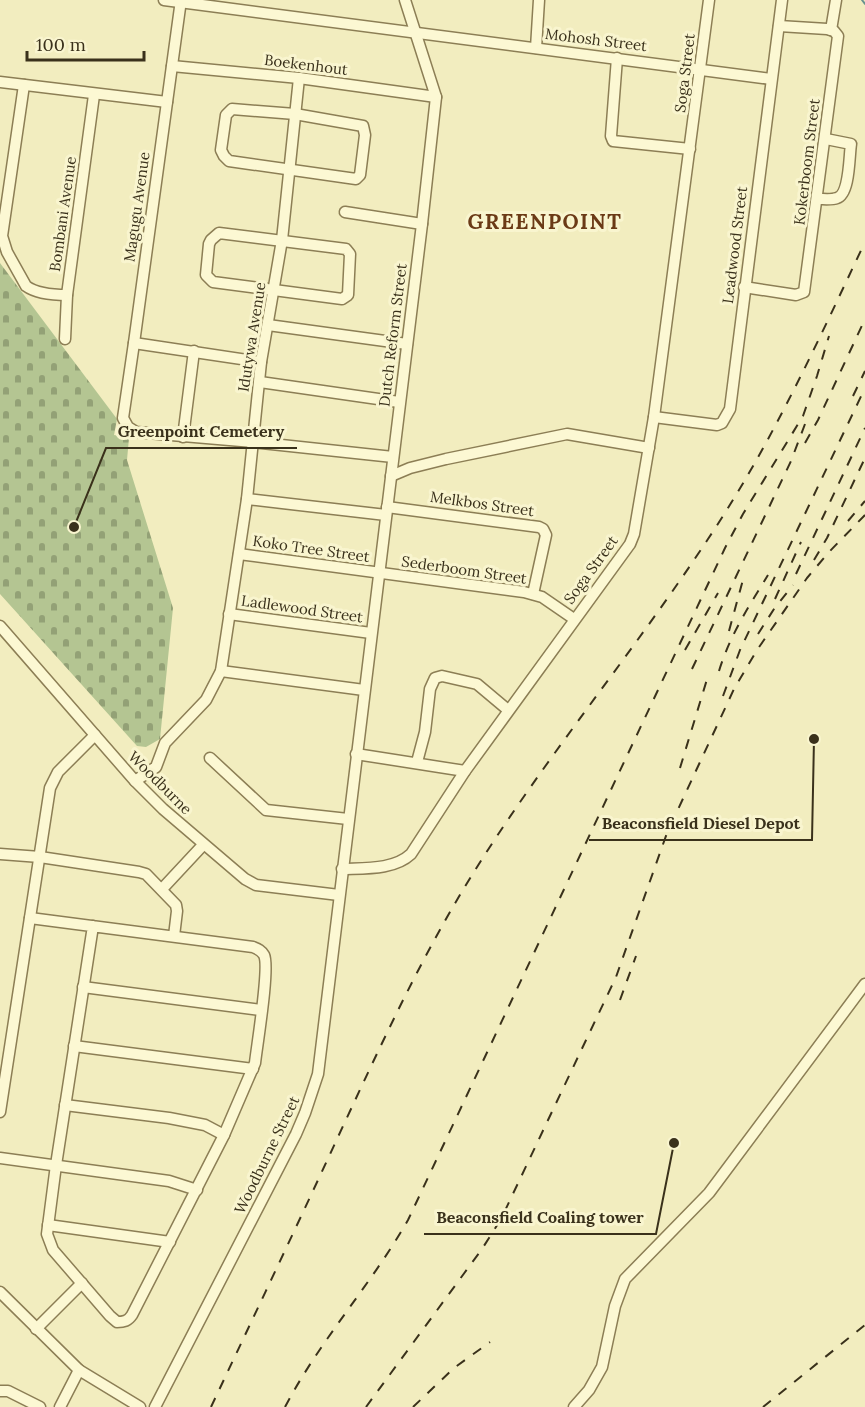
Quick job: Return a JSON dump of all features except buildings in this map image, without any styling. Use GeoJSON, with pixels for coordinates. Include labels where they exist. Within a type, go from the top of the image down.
{"type":"FeatureCollection","features":[{"type":"Feature","properties":{"kind":"street"},"geometry":{"type":"LineString","coordinates":[[164,0],[417,34]]}},
{"type":"Feature","properties":{"kind":"street","name":"Dutch Reform Street"},"geometry":{"type":"LineString","coordinates":[[339,895],[436,97],[405,0]]}},
{"type":"Feature","properties":{"kind":"street"},"geometry":{"type":"LineString","coordinates":[[536,48],[539,0]]}},
{"type":"Feature","properties":{"kind":"street","name":"Soga Street"},"geometry":{"type":"LineString","coordinates":[[342,869],[388,865],[406,859],[508,710],[630,544],[634,534],[654,417],[709,0]]}},
{"type":"Feature","properties":{"kind":"street","name":"Leadwood Street"},"geometry":{"type":"LineString","coordinates":[[654,417],[717,425],[724,420],[730,409],[782,0]]}},
{"type":"Feature","properties":{"kind":"street"},"geometry":{"type":"LineString","coordinates":[[779,26],[831,30],[836,0]]}},
{"type":"Feature","properties":{"kind":"street","name":"Magugu Avenue"},"geometry":{"type":"LineString","coordinates":[[180,1],[123,418],[128,427],[136,432],[183,437]]}},
{"type":"Feature","properties":{"kind":"street","name":"Kokerboom Street"},"geometry":{"type":"LineString","coordinates":[[744,287],[796,295],[804,291],[839,39],[837,33],[831,30]]}},
{"type":"Feature","properties":{"kind":"street","name":"Mohosh Street"},"geometry":{"type":"LineString","coordinates":[[417,34],[771,79]]}},
{"type":"Feature","properties":{"kind":"street"},"geometry":{"type":"LineString","coordinates":[[617,58],[611,136],[613,141],[690,149]]}},
{"type":"Feature","properties":{"kind":"street","name":"Boekenhout"},"geometry":{"type":"LineString","coordinates":[[172,66],[299,78],[436,97]]}},
{"type":"Feature","properties":{"kind":"street","name":"Idutywa Avenue"},"geometry":{"type":"LineString","coordinates":[[135,781],[156,767],[165,743],[206,700],[221,671],[247,499],[261,362],[282,240],[299,78]]}},
{"type":"Feature","properties":{"kind":"street"},"geometry":{"type":"LineString","coordinates":[[0,82],[167,102]]}},
{"type":"Feature","properties":{"kind":"street"},"geometry":{"type":"LineString","coordinates":[[24,85],[2,236],[7,252],[26,286],[33,290],[67,295]]}},
{"type":"Feature","properties":{"kind":"street","name":"Bombani Avenue"},"geometry":{"type":"LineString","coordinates":[[65,339],[67,295],[94,94]]}},
{"type":"Feature","properties":{"kind":"street"},"geometry":{"type":"LineString","coordinates":[[230,111],[295,114],[363,126],[365,135],[360,175],[356,179],[290,170],[229,161],[221,150],[226,115],[230,111]]}},
{"type":"Feature","properties":{"kind":"street"},"geometry":{"type":"LineString","coordinates":[[818,199],[840,197],[844,194],[847,181],[851,144],[826,139]]}},
{"type":"Feature","properties":{"kind":"street"},"geometry":{"type":"LineString","coordinates":[[345,212],[422,224]]}},
{"type":"Feature","properties":{"kind":"street"},"geometry":{"type":"LineString","coordinates":[[224,233],[282,240],[346,249],[350,254],[349,291],[342,299],[275,290],[217,283],[210,280],[206,274],[210,244],[215,236],[224,233]]}},
{"type":"Feature","properties":{"kind":"street"},"geometry":{"type":"LineString","coordinates":[[268,325],[407,344]]}},
{"type":"Feature","properties":{"kind":"street"},"geometry":{"type":"LineString","coordinates":[[134,343],[261,362]]}},
{"type":"Feature","properties":{"kind":"street"},"geometry":{"type":"LineString","coordinates":[[194,351],[183,437],[253,441],[393,457]]}},
{"type":"Feature","properties":{"kind":"street"},"geometry":{"type":"LineString","coordinates":[[260,382],[399,402]]}},
{"type":"Feature","properties":{"kind":"street"},"geometry":{"type":"LineString","coordinates":[[391,476],[410,468],[446,459],[567,434],[649,448]]}},
{"type":"Feature","properties":{"kind":"street"},"geometry":{"type":"LineString","coordinates":[[247,499],[386,511]]}},
{"type":"Feature","properties":{"kind":"street","name":"Melkbos Street"},"geometry":{"type":"LineString","coordinates":[[386,511],[535,526],[543,529],[546,535],[533,594]]}},
{"type":"Feature","properties":{"kind":"street","name":"Koko Tree Street"},"geometry":{"type":"LineString","coordinates":[[238,554],[379,574]]}},
{"type":"Feature","properties":{"kind":"street","name":"Sederboom Street"},"geometry":{"type":"LineString","coordinates":[[379,574],[533,594],[542,597],[574,619]]}},
{"type":"Feature","properties":{"kind":"street","name":"Ladlewood Street"},"geometry":{"type":"LineString","coordinates":[[230,614],[371,633]]}},
{"type":"Feature","properties":{"kind":"street","name":"Woodburne"},"geometry":{"type":"LineString","coordinates":[[0,626],[135,781],[203,845],[245,879],[256,885],[339,895]]}},
{"type":"Feature","properties":{"kind":"street"},"geometry":{"type":"LineString","coordinates":[[221,671],[364,690]]}},
{"type":"Feature","properties":{"kind":"street"},"geometry":{"type":"LineString","coordinates":[[417,762],[425,732],[430,689],[435,678],[442,676],[477,684],[508,710]]}},
{"type":"Feature","properties":{"kind":"street"},"geometry":{"type":"LineString","coordinates":[[0,1112],[6,1040],[30,918],[52,782],[58,772],[95,735]]}},
{"type":"Feature","properties":{"kind":"street"},"geometry":{"type":"LineString","coordinates":[[356,754],[465,771]]}},
{"type":"Feature","properties":{"kind":"street"},"geometry":{"type":"LineString","coordinates":[[210,758],[266,810],[348,819]]}},
{"type":"Feature","properties":{"kind":"street"},"geometry":{"type":"LineString","coordinates":[[162,889],[203,845]]}},
{"type":"Feature","properties":{"kind":"street"},"geometry":{"type":"LineString","coordinates":[[0,854],[39,857],[146,874],[176,905],[174,936]]}},
{"type":"Feature","properties":{"kind":"street","name":"Woodburne Street"},"geometry":{"type":"LineString","coordinates":[[155,1407],[296,1134],[311,1096],[318,1074],[339,895]]}},
{"type":"Feature","properties":{"kind":"street"},"geometry":{"type":"LineString","coordinates":[[30,918],[174,936],[253,947],[262,952],[266,964],[254,1069],[197,1190],[132,1316],[126,1321],[117,1322],[50,1245],[47,1234],[93,926]]}},
{"type":"Feature","properties":{"kind":"street"},"geometry":{"type":"LineString","coordinates":[[574,1407],[589,1390],[602,1367],[615,1306],[625,1279],[709,1192],[865,984]]}},
{"type":"Feature","properties":{"kind":"street"},"geometry":{"type":"LineString","coordinates":[[83,987],[261,1010]]}},
{"type":"Feature","properties":{"kind":"street"},"geometry":{"type":"LineString","coordinates":[[74,1046],[254,1069]]}},
{"type":"Feature","properties":{"kind":"street"},"geometry":{"type":"LineString","coordinates":[[65,1105],[205,1125],[224,1135]]}},
{"type":"Feature","properties":{"kind":"street"},"geometry":{"type":"LineString","coordinates":[[0,1158],[169,1180],[197,1190]]}},
{"type":"Feature","properties":{"kind":"street"},"geometry":{"type":"LineString","coordinates":[[48,1225],[170,1242]]}},
{"type":"Feature","properties":{"kind":"street"},"geometry":{"type":"LineString","coordinates":[[36,1329],[82,1283]]}},
{"type":"Feature","properties":{"kind":"street"},"geometry":{"type":"LineString","coordinates":[[0,1292],[79,1370],[140,1407]]}},
{"type":"Feature","properties":{"kind":"street"},"geometry":{"type":"LineString","coordinates":[[60,1407],[79,1370]]}},
{"type":"Feature","properties":{"kind":"street"},"geometry":{"type":"LineString","coordinates":[[0,1391],[8,1392],[40,1407]]}},
{"type":"Feature","properties":{"kind":"green space"},"geometry":{"type":"Polygon","coordinates":[[[0,263],[117,419],[114,435],[129,438],[127,460],[173,608],[160,739],[146,747],[137,746],[0,594],[0,263]]]}},
{"type":"Feature","properties":{"kind":"waterway"},"geometry":{"type":"LineString","coordinates":[[862,0],[865,4]]}},
{"type":"Feature","properties":{"kind":"railway"},"geometry":{"type":"LineString","coordinates":[[211,1407],[384,1038],[435,939],[500,832],[650,623],[731,503],[792,393],[865,242]]}},
{"type":"Feature","properties":{"kind":"railway"},"geometry":{"type":"LineString","coordinates":[[805,443],[865,319]]}},
{"type":"Feature","properties":{"kind":"railway"},"geometry":{"type":"LineString","coordinates":[[285,1407],[314,1359],[394,1244],[408,1220],[725,548],[743,514],[803,416],[829,336]]}},
{"type":"Feature","properties":{"kind":"railway"},"geometry":{"type":"LineString","coordinates":[[853,396],[865,371]]}},
{"type":"Feature","properties":{"kind":"railway"},"geometry":{"type":"LineString","coordinates":[[723,696],[740,650],[865,388]]}},
{"type":"Feature","properties":{"kind":"railway"},"geometry":{"type":"LineString","coordinates":[[692,669],[791,461],[805,424]]}},
{"type":"Feature","properties":{"kind":"railway"},"geometry":{"type":"LineString","coordinates":[[796,574],[865,428]]}},
{"type":"Feature","properties":{"kind":"railway"},"geometry":{"type":"LineString","coordinates":[[814,560],[865,458]]}},
{"type":"Feature","properties":{"kind":"railway"},"geometry":{"type":"LineString","coordinates":[[848,521],[865,501]]}},
{"type":"Feature","properties":{"kind":"railway"},"geometry":{"type":"LineString","coordinates":[[366,1407],[482,1249],[501,1219],[616,977],[667,833],[734,689],[757,650],[807,578],[865,515]]}},
{"type":"Feature","properties":{"kind":"railway"},"geometry":{"type":"LineString","coordinates":[[775,599],[801,542]]}},
{"type":"Feature","properties":{"kind":"railway"},"geometry":{"type":"LineString","coordinates":[[719,671],[734,633],[768,575]]}},
{"type":"Feature","properties":{"kind":"railway"},"geometry":{"type":"LineString","coordinates":[[729,631],[744,576]]}},
{"type":"Feature","properties":{"kind":"railway"},"geometry":{"type":"LineString","coordinates":[[758,634],[793,585]]}},
{"type":"Feature","properties":{"kind":"railway"},"geometry":{"type":"LineString","coordinates":[[685,650],[718,593]]}},
{"type":"Feature","properties":{"kind":"railway"},"geometry":{"type":"LineString","coordinates":[[680,768],[708,676]]}},
{"type":"Feature","properties":{"kind":"railway"},"geometry":{"type":"LineString","coordinates":[[620,1000],[636,956]]}},
{"type":"Feature","properties":{"kind":"railway"},"geometry":{"type":"LineString","coordinates":[[763,1407],[865,1325]]}},
{"type":"Feature","properties":{"kind":"railway"},"geometry":{"type":"LineString","coordinates":[[413,1407],[454,1368],[490,1342]]}},
{"type":"Feature","properties":{"kind":"place","name":"Greenpoint Cemetery"},"geometry":{"type":"Point","coordinates":[74,527]}},
{"type":"Feature","properties":{"kind":"place","name":"Beaconsfield Diesel Depot"},"geometry":{"type":"Point","coordinates":[814,739]}},
{"type":"Feature","properties":{"kind":"place","name":"Beaconsfield Coaling tower"},"geometry":{"type":"Point","coordinates":[674,1143]}},
{"type":"Feature","properties":{"kind":"district","name":"GREENPOINT"},"geometry":{"type":"Point","coordinates":[545,222]}}]}
